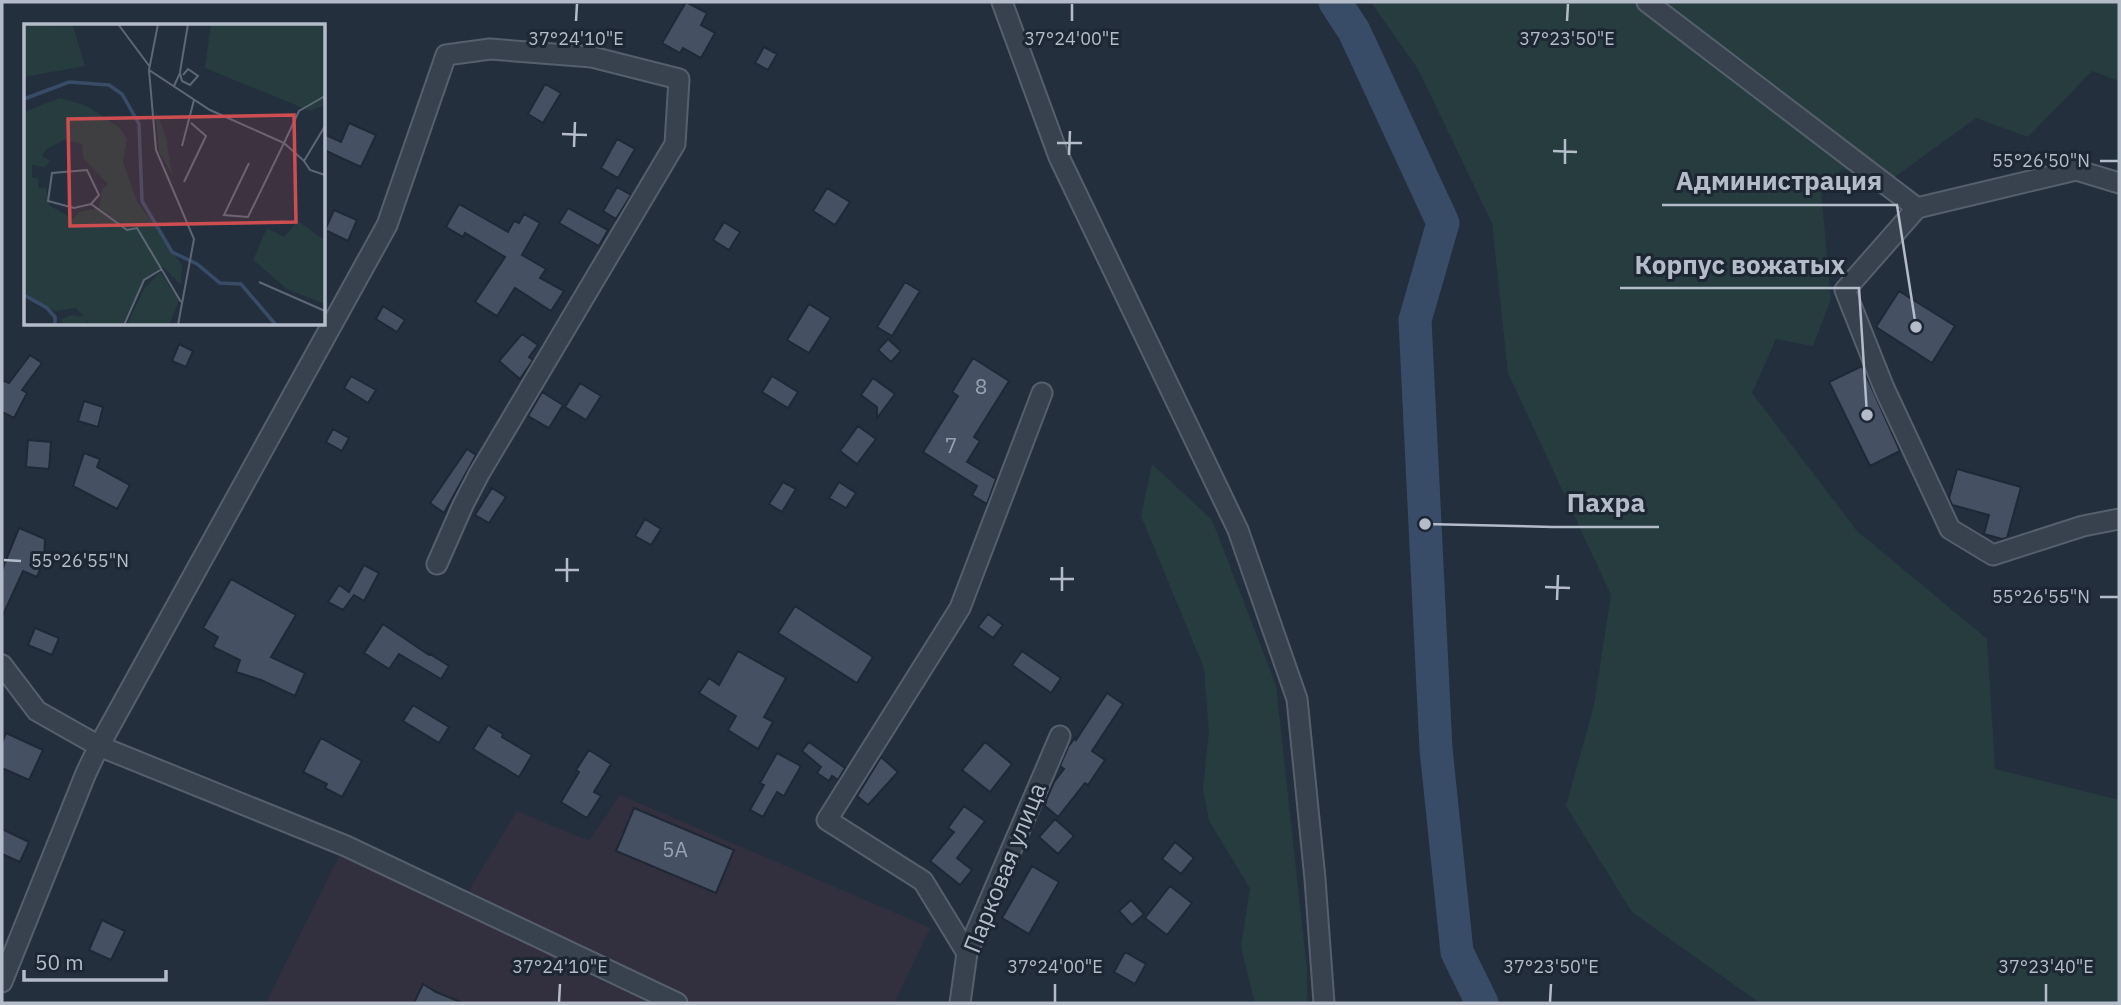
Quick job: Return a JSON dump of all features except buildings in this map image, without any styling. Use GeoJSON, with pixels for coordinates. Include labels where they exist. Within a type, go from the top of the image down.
{"type":"FeatureCollection","features":[{"type":"Feature","properties":{"kind":"street"},"geometry":{"type":"LineString","coordinates":[[1002,2],[1059,157],[1238,530],[1297,699],[1324,1003]]}},
{"type":"Feature","properties":{"kind":"street"},"geometry":{"type":"LineString","coordinates":[[1647,2],[1917,208]]}},
{"type":"Feature","properties":{"kind":"street"},"geometry":{"type":"LineString","coordinates":[[2,982],[99,746],[387,225],[446,55],[490,49],[592,57],[679,79],[675,144],[479,474],[437,564]]}},
{"type":"Feature","properties":{"kind":"street"},"geometry":{"type":"LineString","coordinates":[[2119,183],[2076,170],[1917,208],[1844,290],[1884,388],[1950,529],[1993,555],[2083,526],[2119,519]]}},
{"type":"Feature","properties":{"kind":"street"},"geometry":{"type":"LineString","coordinates":[[967,953],[923,881],[827,820],[960,608],[1042,393]]}},
{"type":"Feature","properties":{"kind":"street"},"geometry":{"type":"LineString","coordinates":[[2,665],[37,711],[99,746],[346,846],[677,1003]]}},
{"type":"Feature","properties":{"kind":"street","name":"Парковая улица"},"geometry":{"type":"LineString","coordinates":[[960,1003],[967,953],[1059,736]]}},
{"type":"Feature","properties":{"kind":"shaded area"},"geometry":{"type":"Polygon","coordinates":[[[620,795],[930,928],[894,1003],[266,1003],[348,838],[468,892],[517,811],[589,841],[620,795]]]}},
{"type":"Feature","properties":{"kind":"green space"},"geometry":{"type":"Polygon","coordinates":[[[1371,2],[2119,2],[2119,81],[2092,71],[2028,137],[1976,118],[1889,181],[1842,169],[1821,191],[1831,299],[1813,346],[1776,339],[1752,393],[1857,531],[1987,639],[1995,769],[2119,800],[2119,1003],[1760,1003],[1632,912],[1566,806],[1594,705],[1611,595],[1508,373],[1492,223],[1418,69],[1371,2]]]}},
{"type":"Feature","properties":{"kind":"green space"},"geometry":{"type":"Polygon","coordinates":[[[1152,464],[1212,520],[1276,685],[1307,970],[1307,1003],[1255,1003],[1241,947],[1250,888],[1209,821],[1203,788],[1209,732],[1204,668],[1141,516],[1152,464]]]}},
{"type":"Feature","properties":{"kind":"waterway"},"geometry":{"type":"LineString","coordinates":[[1335,2],[1354,31],[1443,223],[1415,320],[1436,749],[1457,952],[1482,1003]]}},
{"type":"Feature","properties":{"kind":"place","name":"Администрация"},"geometry":{"type":"Point","coordinates":[1916,327]}},
{"type":"Feature","properties":{"kind":"place","name":"Корпус вожатых"},"geometry":{"type":"Point","coordinates":[1867,415]}},
{"type":"Feature","properties":{"kind":"place","name":"Пахра"},"geometry":{"type":"Point","coordinates":[1425,524]}}]}
